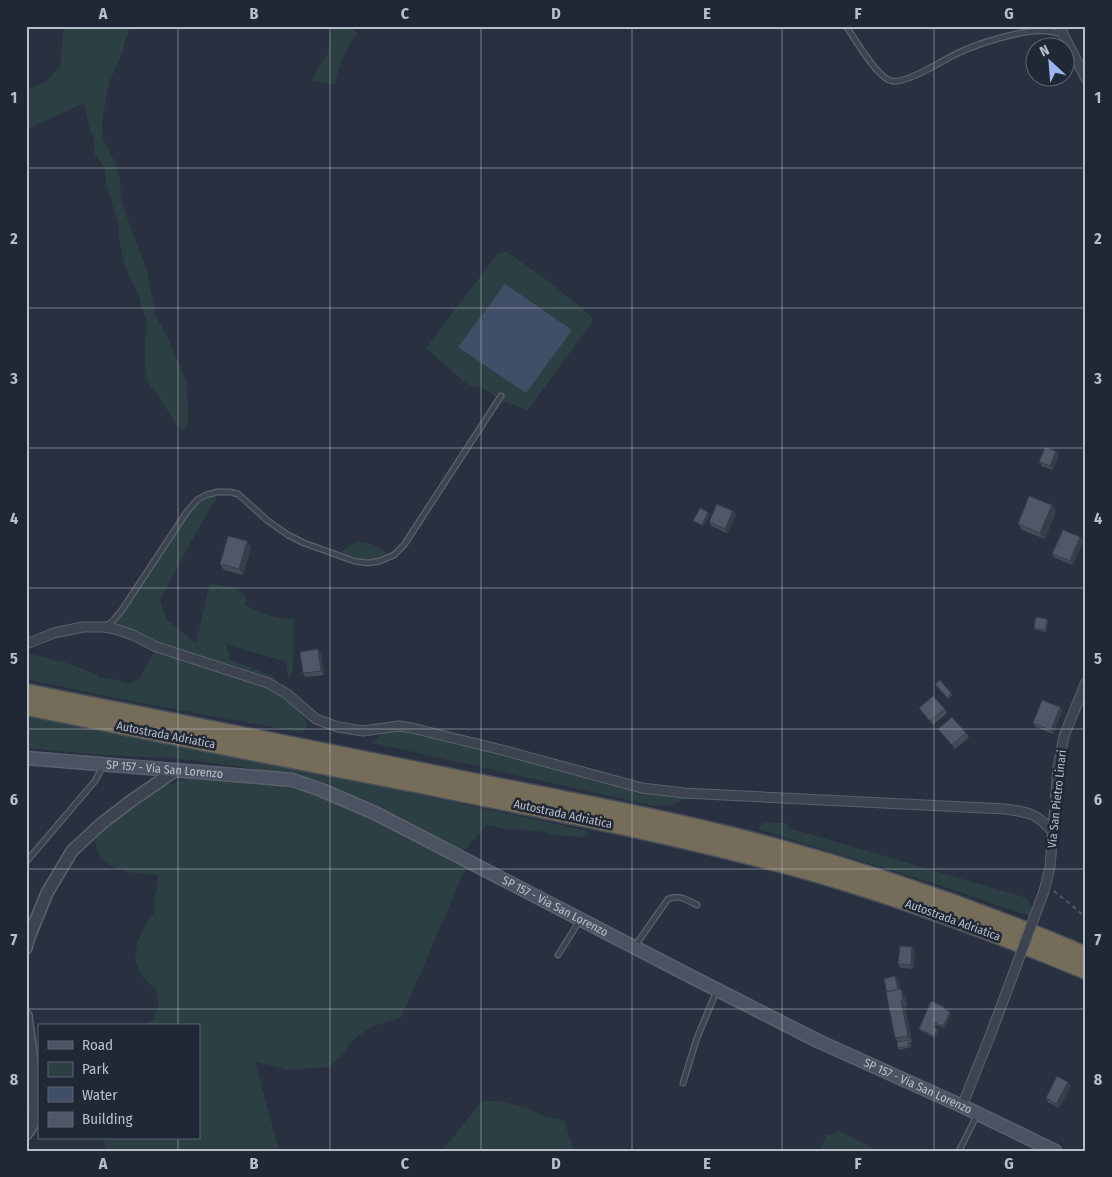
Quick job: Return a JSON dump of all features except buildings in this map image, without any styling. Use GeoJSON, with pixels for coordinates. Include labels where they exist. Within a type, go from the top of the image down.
{"type":"FeatureCollection","features":[{"type":"Feature","properties":{"kind":"highway","name":"Autostrada Adriatica"},"geometry":{"type":"LineString","coordinates":[[26,692],[620,811],[732,836],[829,862],[913,889],[1008,923],[1086,955]]}},
{"type":"Feature","properties":{"kind":"highway","name":"Autostrada Adriatica"},"geometry":{"type":"LineString","coordinates":[[26,707],[625,827],[716,848],[819,875],[914,905],[1033,949],[1086,971]]}},
{"type":"Feature","properties":{"kind":"main road","name":"SP 157 - Via San Lorenzo"},"geometry":{"type":"LineString","coordinates":[[26,758],[292,780],[319,789],[375,813],[818,1041],[978,1113],[1056,1151]]}},
{"type":"Feature","properties":{"kind":"street"},"geometry":{"type":"LineString","coordinates":[[1061,30],[1086,78]]}},
{"type":"Feature","properties":{"kind":"street"},"geometry":{"type":"LineString","coordinates":[[26,644],[54,632],[84,627],[104,627],[133,635],[154,646],[268,683],[286,694],[316,719],[338,727],[364,730],[399,726],[412,728],[642,788],[712,796],[1005,809],[1036,816],[1054,833]]}},
{"type":"Feature","properties":{"kind":"street","name":"Via San Pietro Linari"},"geometry":{"type":"LineString","coordinates":[[962,1106],[1045,889],[1050,867],[1058,768],[1064,736],[1086,682]]}},
{"type":"Feature","properties":{"kind":"street"},"geometry":{"type":"LineString","coordinates":[[26,948],[47,893],[72,851],[101,824],[176,770]]}},
{"type":"Feature","properties":{"kind":"street"},"geometry":{"type":"LineString","coordinates":[[26,1016],[33,1070],[35,1111],[33,1122],[26,1134]]}},
{"type":"Feature","properties":{"kind":"lane"},"geometry":{"type":"LineString","coordinates":[[846,26],[877,70],[891,81],[902,80],[917,74],[960,52],[992,40],[1020,34],[1061,30]]}},
{"type":"Feature","properties":{"kind":"lane"},"geometry":{"type":"LineString","coordinates":[[104,627],[112,622],[122,610],[186,513],[197,500],[212,494],[230,492],[238,494],[268,521],[288,535],[354,561],[368,563],[380,561],[394,555],[414,531],[501,396]]}},
{"type":"Feature","properties":{"kind":"lane"},"geometry":{"type":"LineString","coordinates":[[26,862],[95,780],[104,764]]}},
{"type":"Feature","properties":{"kind":"lane"},"geometry":{"type":"LineString","coordinates":[[634,947],[668,900],[673,897],[681,897],[697,905]]}},
{"type":"Feature","properties":{"kind":"lane"},"geometry":{"type":"LineString","coordinates":[[558,955],[581,919]]}},
{"type":"Feature","properties":{"kind":"lane"},"geometry":{"type":"LineString","coordinates":[[683,1083],[697,1038],[718,990]]}},
{"type":"Feature","properties":{"kind":"lane"},"geometry":{"type":"LineString","coordinates":[[960,1151],[978,1113]]}},
{"type":"Feature","properties":{"kind":"path"},"geometry":{"type":"LineString","coordinates":[[1045,889],[1054,891],[1086,918]]}},
{"type":"Feature","properties":{"kind":"green space"},"geometry":{"type":"Polygon","coordinates":[[[64,26],[131,26],[123,51],[109,83],[102,122],[103,139],[118,172],[121,184],[120,195],[146,268],[156,316],[187,382],[188,423],[184,431],[177,426],[158,395],[149,385],[145,372],[147,323],[137,291],[124,262],[119,240],[119,227],[106,183],[105,168],[95,155],[94,139],[84,103],[26,130],[26,90],[46,82],[60,66],[64,26]]]}},
{"type":"Feature","properties":{"kind":"green space"},"geometry":{"type":"Polygon","coordinates":[[[333,26],[351,26],[357,34],[343,58],[335,84],[312,81],[328,53],[333,26]]]}},
{"type":"Feature","properties":{"kind":"green space"},"geometry":{"type":"Polygon","coordinates":[[[507,252],[551,283],[592,317],[593,321],[528,410],[502,401],[483,388],[469,385],[426,348],[498,253],[507,252]]]}},
{"type":"Feature","properties":{"kind":"green space"},"geometry":{"type":"Polygon","coordinates":[[[218,495],[160,600],[166,619],[196,643],[210,583],[235,589],[244,595],[245,605],[263,613],[281,619],[294,619],[293,668],[288,682],[286,662],[226,644],[230,657],[228,659],[272,676],[276,679],[279,687],[163,646],[114,624],[128,606],[166,544],[188,513],[207,497],[218,495]]]}},
{"type":"Feature","properties":{"kind":"green space"},"geometry":{"type":"Polygon","coordinates":[[[356,542],[369,544],[389,554],[377,559],[371,559],[358,558],[340,552],[356,542]]]}},
{"type":"Feature","properties":{"kind":"green space"},"geometry":{"type":"Polygon","coordinates":[[[156,648],[243,680],[261,684],[286,698],[303,716],[307,722],[307,728],[301,732],[163,707],[26,679],[26,653],[66,663],[94,673],[100,678],[113,679],[129,684],[140,678],[156,648]]]}},
{"type":"Feature","properties":{"kind":"green space"},"geometry":{"type":"Polygon","coordinates":[[[26,716],[328,775],[588,831],[581,837],[553,835],[541,831],[505,829],[487,825],[468,847],[461,852],[334,789],[326,783],[294,775],[175,758],[104,755],[26,748],[26,716]]]}},
{"type":"Feature","properties":{"kind":"green space"},"geometry":{"type":"Polygon","coordinates":[[[394,728],[682,795],[684,799],[670,805],[655,806],[373,743],[382,734],[394,728]]]}},
{"type":"Feature","properties":{"kind":"green space"},"geometry":{"type":"Polygon","coordinates":[[[193,776],[268,784],[305,791],[368,816],[466,867],[401,1018],[373,1026],[356,1037],[341,1056],[329,1067],[288,1070],[255,1061],[279,1151],[106,1151],[103,1140],[200,1140],[200,1024],[142,1024],[153,1020],[159,1005],[156,990],[141,975],[135,961],[137,943],[148,920],[155,912],[153,906],[158,875],[133,873],[117,869],[103,860],[96,849],[96,834],[160,788],[193,776]]]}},
{"type":"Feature","properties":{"kind":"green space"},"geometry":{"type":"Polygon","coordinates":[[[765,823],[787,823],[789,828],[1026,898],[1030,903],[1032,917],[939,885],[758,829],[765,823]]]}},
{"type":"Feature","properties":{"kind":"green space"},"geometry":{"type":"Polygon","coordinates":[[[482,1101],[497,1101],[511,1104],[528,1108],[544,1116],[564,1120],[574,1151],[442,1151],[482,1101]]]}},
{"type":"Feature","properties":{"kind":"green space"},"geometry":{"type":"Polygon","coordinates":[[[839,1131],[878,1150],[820,1151],[826,1135],[839,1131]]]}},
{"type":"Feature","properties":{"kind":"water"},"geometry":{"type":"Polygon","coordinates":[[[505,284],[572,330],[526,393],[458,347],[505,284]]]}}]}
